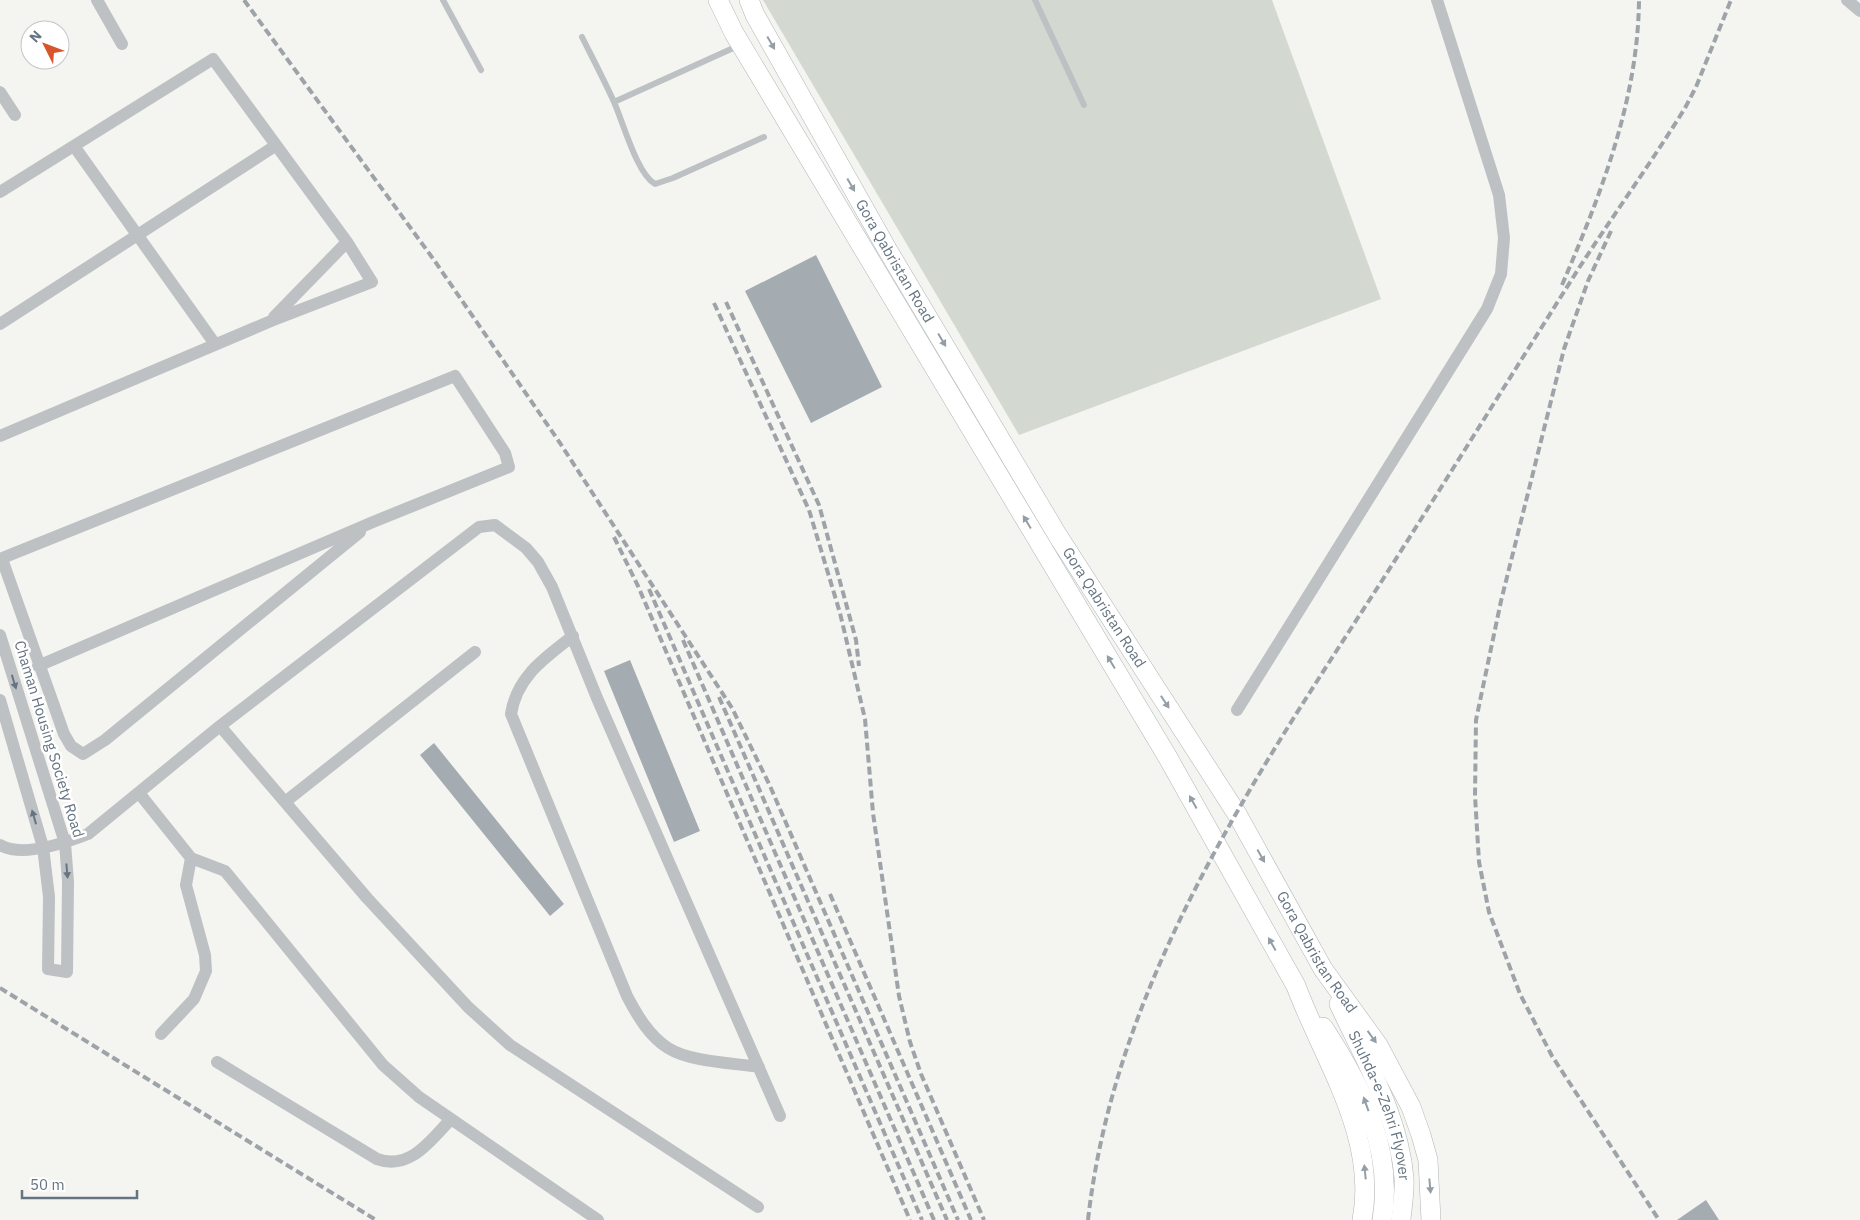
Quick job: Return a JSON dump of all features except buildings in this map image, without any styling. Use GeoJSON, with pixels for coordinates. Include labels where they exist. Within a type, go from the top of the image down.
{"type":"FeatureCollection","features":[{"type":"Feature","properties":{"kind":"main road","name":"Gora Qabristan Road"},"geometry":{"type":"LineString","coordinates":[[718,0],[741,44],[1167,756],[1296,986],[1310,1022],[1339,1082],[1363,1152],[1366,1178],[1362,1220]]}},
{"type":"Feature","properties":{"kind":"main road","name":"Gora Qabristan Road"},"geometry":{"type":"LineString","coordinates":[[749,0],[755,15],[887,249],[1058,536],[1237,814],[1323,969],[1378,1045],[1412,1107],[1428,1160],[1431,1220]]}},
{"type":"Feature","properties":{"kind":"main road","name":"Shuhda-e-Zehri Flyover"},"geometry":{"type":"LineString","coordinates":[[1323,969],[1352,1054],[1381,1152],[1385,1180],[1382,1220]]}},
{"type":"Feature","properties":{"kind":"main road","name":"Shuhda-e-Zehri Flyover"},"geometry":{"type":"LineString","coordinates":[[1296,986],[1352,1054],[1384,1097],[1398,1142],[1404,1189],[1401,1220]]}},
{"type":"Feature","properties":{"kind":"street"},"geometry":{"type":"LineString","coordinates":[[97,0],[122,44]]}},
{"type":"Feature","properties":{"kind":"street"},"geometry":{"type":"LineString","coordinates":[[1237,710],[1487,309],[1501,274],[1504,238],[1499,195],[1437,0]]}},
{"type":"Feature","properties":{"kind":"street"},"geometry":{"type":"LineString","coordinates":[[1847,0],[1860,11]]}},
{"type":"Feature","properties":{"kind":"street"},"geometry":{"type":"LineString","coordinates":[[0,192],[213,59],[347,242],[372,282],[215,344],[0,436]]}},
{"type":"Feature","properties":{"kind":"street"},"geometry":{"type":"LineString","coordinates":[[0,92],[15,115]]}},
{"type":"Feature","properties":{"kind":"street"},"geometry":{"type":"LineString","coordinates":[[74,146],[136,236],[215,344]]}},
{"type":"Feature","properties":{"kind":"street"},"geometry":{"type":"LineString","coordinates":[[0,324],[275,146]]}},
{"type":"Feature","properties":{"kind":"street"},"geometry":{"type":"LineString","coordinates":[[271,321],[347,242]]}},
{"type":"Feature","properties":{"kind":"street"},"geometry":{"type":"LineString","coordinates":[[38,666],[373,522],[509,467],[500,443],[455,376],[1,559],[38,666],[64,734],[71,746],[83,754],[105,740],[373,522]]}},
{"type":"Feature","properties":{"kind":"street"},"geometry":{"type":"LineString","coordinates":[[0,845],[10,851],[43,847],[65,843],[88,834],[220,726],[479,527],[495,525],[503,529],[526,548],[538,562],[552,587],[600,707],[780,1116]]}},
{"type":"Feature","properties":{"kind":"street","name":"Chaman Housing Society Road"},"geometry":{"type":"LineString","coordinates":[[0,635],[65,843],[68,882],[67,972],[48,969],[49,896],[43,847]]}},
{"type":"Feature","properties":{"kind":"street"},"geometry":{"type":"LineString","coordinates":[[573,636],[540,662],[523,681],[514,696],[511,714],[627,996],[644,1024],[668,1048],[685,1056],[759,1067]]}},
{"type":"Feature","properties":{"kind":"street"},"geometry":{"type":"LineString","coordinates":[[285,802],[475,652]]}},
{"type":"Feature","properties":{"kind":"street"},"geometry":{"type":"LineString","coordinates":[[0,700],[43,847]]}},
{"type":"Feature","properties":{"kind":"street"},"geometry":{"type":"LineString","coordinates":[[220,726],[408,942],[468,1007],[510,1045],[758,1207]]}},
{"type":"Feature","properties":{"kind":"street"},"geometry":{"type":"LineString","coordinates":[[138,793],[191,858],[225,871],[383,1066],[419,1097],[598,1220]]}},
{"type":"Feature","properties":{"kind":"street"},"geometry":{"type":"LineString","coordinates":[[161,1034],[194,999],[206,972],[205,955],[186,884],[191,858]]}},
{"type":"Feature","properties":{"kind":"street"},"geometry":{"type":"LineString","coordinates":[[217,1062],[377,1159],[388,1163],[402,1161],[418,1154],[451,1119]]}},
{"type":"Feature","properties":{"kind":"lane"},"geometry":{"type":"LineString","coordinates":[[1034,0],[1084,105]]}},
{"type":"Feature","properties":{"kind":"lane"},"geometry":{"type":"LineString","coordinates":[[446,1],[481,70]]}},
{"type":"Feature","properties":{"kind":"lane"},"geometry":{"type":"LineString","coordinates":[[582,37],[614,102],[640,164],[650,181],[655,184],[673,178],[764,137]]}},
{"type":"Feature","properties":{"kind":"lane"},"geometry":{"type":"LineString","coordinates":[[614,102],[741,44]]}},
{"type":"Feature","properties":{"kind":"shaded area"},"geometry":{"type":"Polygon","coordinates":[[[763,0],[1272,0],[1381,299],[1019,435],[763,0]]]}},
{"type":"Feature","properties":{"kind":"railway"},"geometry":{"type":"LineString","coordinates":[[244,0],[434,260],[560,443],[732,708],[770,786],[958,1220]]}},
{"type":"Feature","properties":{"kind":"railway"},"geometry":{"type":"LineString","coordinates":[[1562,285],[1590,216],[1615,146],[1632,74],[1639,0]]}},
{"type":"Feature","properties":{"kind":"railway"},"geometry":{"type":"LineString","coordinates":[[1088,1220],[1103,1132],[1128,1046],[1160,963],[1199,882],[1242,803],[1288,726],[1579,268],[1685,108],[1696,87],[1731,0]]}},
{"type":"Feature","properties":{"kind":"railway"},"geometry":{"type":"LineString","coordinates":[[1611,231],[1588,281],[1564,349],[1501,601],[1476,720],[1475,796],[1479,862],[1489,912],[1520,994],[1552,1056],[1659,1220]]}},
{"type":"Feature","properties":{"kind":"railway"},"geometry":{"type":"LineString","coordinates":[[726,302],[819,505],[856,640],[859,666]]}},
{"type":"Feature","properties":{"kind":"railway"},"geometry":{"type":"LineString","coordinates":[[714,303],[809,510],[840,613],[865,719],[873,813],[899,996],[910,1042],[921,1074],[984,1220]]}},
{"type":"Feature","properties":{"kind":"railway"},"geometry":{"type":"LineString","coordinates":[[614,537],[638,586],[910,1220]]}},
{"type":"Feature","properties":{"kind":"railway"},"geometry":{"type":"LineString","coordinates":[[649,589],[922,1220]]}},
{"type":"Feature","properties":{"kind":"railway"},"geometry":{"type":"LineString","coordinates":[[683,640],[934,1220]]}},
{"type":"Feature","properties":{"kind":"railway"},"geometry":{"type":"LineString","coordinates":[[719,697],[947,1220]]}},
{"type":"Feature","properties":{"kind":"railway"},"geometry":{"type":"LineString","coordinates":[[830,894],[971,1220]]}},
{"type":"Feature","properties":{"kind":"railway"},"geometry":{"type":"LineString","coordinates":[[0,988],[376,1220]]}}]}
